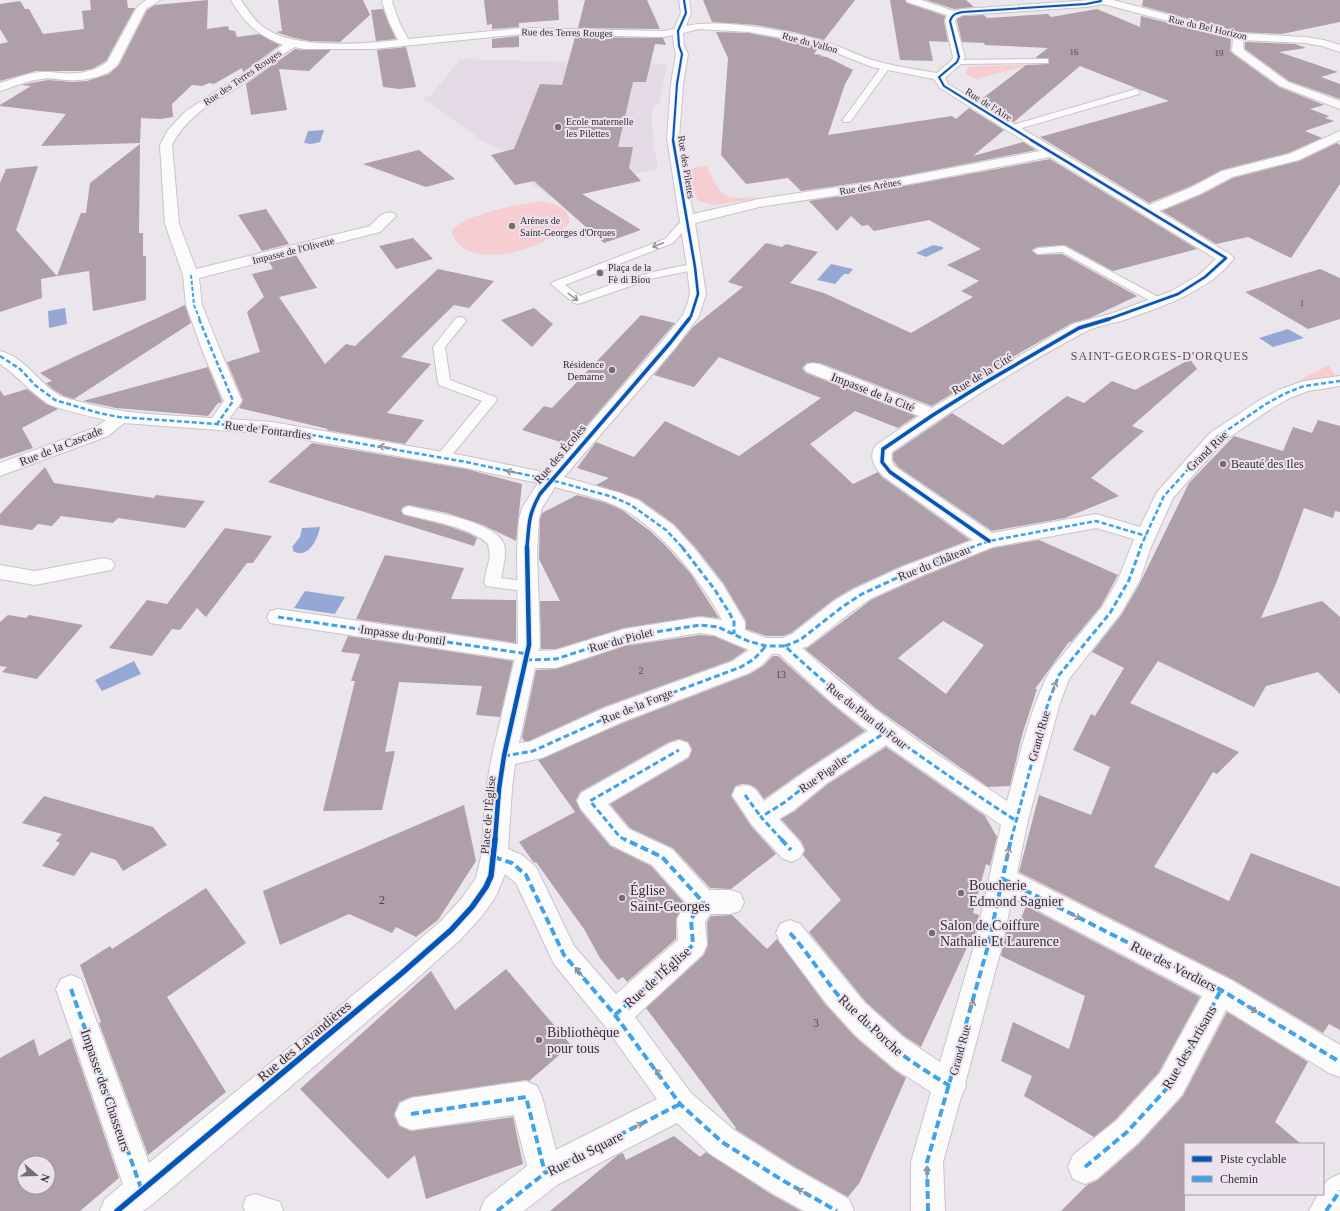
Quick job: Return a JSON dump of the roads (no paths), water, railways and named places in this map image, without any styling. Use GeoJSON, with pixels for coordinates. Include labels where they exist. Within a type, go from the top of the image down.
{"type":"FeatureCollection","features":[{"type":"Feature","properties":{"kind":"street"},"geometry":{"type":"LineString","coordinates":[[0,87],[32,77],[44,75],[79,76],[95,74],[106,69],[112,64],[142,7],[155,0]]}},
{"type":"Feature","properties":{"kind":"street"},"geometry":{"type":"LineString","coordinates":[[236,0],[242,10],[259,29],[274,37],[293,44]]}},
{"type":"Feature","properties":{"kind":"street"},"geometry":{"type":"LineString","coordinates":[[678,32],[686,14],[684,0]]}},
{"type":"Feature","properties":{"kind":"street"},"geometry":{"type":"LineString","coordinates":[[911,0],[953,14],[966,11],[1086,4],[1101,0]]}},
{"type":"Feature","properties":{"kind":"street","name":"Rue du Bel Horizon"},"geometry":{"type":"LineString","coordinates":[[1101,0],[1238,36],[1305,40],[1318,42],[1340,49]]}},
{"type":"Feature","properties":{"kind":"street"},"geometry":{"type":"LineString","coordinates":[[398,1],[387,1],[394,22],[405,42]]}},
{"type":"Feature","properties":{"kind":"street"},"geometry":{"type":"LineString","coordinates":[[939,76],[957,62],[959,57],[950,21],[950,17],[953,14]]}},
{"type":"Feature","properties":{"kind":"street","name":"Rue du Vallon"},"geometry":{"type":"LineString","coordinates":[[678,32],[699,26],[768,32],[823,44],[864,61],[886,67],[939,76]]}},
{"type":"Feature","properties":{"kind":"street","name":"Rue des Terres Rouges"},"geometry":{"type":"LineString","coordinates":[[217,424],[233,401],[213,355],[194,305],[192,275],[172,224],[170,215],[166,145],[169,137],[183,121],[208,100],[250,74],[277,52],[293,44],[350,46],[522,31],[652,34],[678,32]]}},
{"type":"Feature","properties":{"kind":"street","name":"Rue des Pilettes"},"geometry":{"type":"LineString","coordinates":[[678,32],[679,46],[682,54],[677,84],[673,138],[688,220]]}},
{"type":"Feature","properties":{"kind":"street"},"geometry":{"type":"LineString","coordinates":[[1238,36],[1238,51],[1274,78],[1295,88],[1340,105]]}},
{"type":"Feature","properties":{"kind":"street","name":"Rue de l'Aire"},"geometry":{"type":"LineString","coordinates":[[939,76],[940,81],[944,86],[1226,258]]}},
{"type":"Feature","properties":{"kind":"street"},"geometry":{"type":"LineString","coordinates":[[1148,211],[1197,190],[1227,174],[1294,157],[1340,135]]}},
{"type":"Feature","properties":{"kind":"street","name":"Rue des Arènes"},"geometry":{"type":"LineString","coordinates":[[688,220],[759,203],[899,182],[1052,153]]}},
{"type":"Feature","properties":{"kind":"street","name":"Impasse de l'Olivette"},"geometry":{"type":"LineString","coordinates":[[192,275],[375,229],[389,216]]}},
{"type":"Feature","properties":{"kind":"street","name":"Rue des Écoles"},"geometry":{"type":"LineString","coordinates":[[504,756],[527,657],[530,622],[527,551],[529,519],[536,501],[551,480],[670,343],[691,316],[698,294],[688,220]]}},
{"type":"Feature","properties":{"kind":"street","name":"Rue de la Cité"},"geometry":{"type":"LineString","coordinates":[[989,541],[890,472],[882,464],[881,459],[883,449],[934,415],[1079,328],[1119,316],[1178,294],[1205,277],[1226,258]]}},
{"type":"Feature","properties":{"kind":"street","name":"Rue de Fontardies"},"geometry":{"type":"LineString","coordinates":[[0,356],[20,369],[36,386],[55,400],[99,413],[119,417],[272,428],[442,458],[551,480],[584,488],[631,504],[666,530],[687,554],[714,590],[734,622],[726,630]]}},
{"type":"Feature","properties":{"kind":"street","name":"Impasse de la Cité"},"geometry":{"type":"LineString","coordinates":[[813,368],[934,415]]}},
{"type":"Feature","properties":{"kind":"street","name":"Grand Rue"},"geometry":{"type":"LineString","coordinates":[[928,1211],[927,1162],[950,1086],[988,946],[1015,820],[1048,703],[1059,675],[1110,613],[1129,580],[1146,536],[1164,496],[1217,438],[1266,404],[1284,394],[1304,386],[1340,380]]}},
{"type":"Feature","properties":{"kind":"street","name":"Rue de la Cascade"},"geometry":{"type":"LineString","coordinates":[[0,470],[101,432],[114,423],[119,417]]}},
{"type":"Feature","properties":{"kind":"street","name":"Rue du Château"},"geometry":{"type":"LineString","coordinates":[[775,646],[800,640],[842,607],[862,594],[910,572],[989,541],[1096,520],[1146,536]]}},
{"type":"Feature","properties":{"kind":"street"},"geometry":{"type":"LineString","coordinates":[[0,572],[35,578],[104,564]]}},
{"type":"Feature","properties":{"kind":"street","name":"Impasse du Pontil"},"geometry":{"type":"LineString","coordinates":[[278,617],[527,657]]}},
{"type":"Feature","properties":{"kind":"street","name":"Rue du Piolet"},"geometry":{"type":"LineString","coordinates":[[527,657],[556,659],[624,637],[700,625],[726,630]]}},
{"type":"Feature","properties":{"kind":"street","name":"Rue du Plan du Four"},"geometry":{"type":"LineString","coordinates":[[726,630],[748,641],[775,646],[921,758],[1015,820]]}},
{"type":"Feature","properties":{"kind":"street","name":"Rue de la Forge"},"geometry":{"type":"LineString","coordinates":[[504,756],[533,751],[613,715],[741,667],[775,646]]}},
{"type":"Feature","properties":{"kind":"street","name":"Rue Pigalle"},"geometry":{"type":"LineString","coordinates":[[761,817],[785,802],[818,776],[886,732]]}},
{"type":"Feature","properties":{"kind":"street"},"geometry":{"type":"LineString","coordinates":[[679,750],[668,758],[590,801],[620,837],[662,857],[703,902],[730,902]]}},
{"type":"Feature","properties":{"kind":"street","name":"Place de l'Église"},"geometry":{"type":"LineString","coordinates":[[493,866],[499,789],[504,756]]}},
{"type":"Feature","properties":{"kind":"street"},"geometry":{"type":"LineString","coordinates":[[745,795],[761,817],[792,850]]}},
{"type":"Feature","properties":{"kind":"street"},"geometry":{"type":"LineString","coordinates":[[493,866],[503,859],[512,863],[526,875],[564,955],[615,1015],[686,1110],[722,1142],[782,1180],[837,1211]]}},
{"type":"Feature","properties":{"kind":"street","name":"Rue des Lavandières"},"geometry":{"type":"LineString","coordinates":[[118,1211],[402,974],[451,930],[472,907],[493,866]]}},
{"type":"Feature","properties":{"kind":"street","name":"Rue des Verdiers"},"geometry":{"type":"LineString","coordinates":[[1003,879],[1221,990],[1340,1062]]}},
{"type":"Feature","properties":{"kind":"street","name":"Rue de l'Église"},"geometry":{"type":"LineString","coordinates":[[615,1015],[693,944],[691,919],[703,902]]}},
{"type":"Feature","properties":{"kind":"street","name":"Rue du Porche"},"geometry":{"type":"LineString","coordinates":[[790,934],[800,944],[843,1001],[879,1037],[914,1065],[950,1086]]}},
{"type":"Feature","properties":{"kind":"street","name":"Impasse des Chasseurs"},"geometry":{"type":"LineString","coordinates":[[71,989],[142,1191]]}},
{"type":"Feature","properties":{"kind":"street","name":"Rue des Artisans"},"geometry":{"type":"LineString","coordinates":[[1085,1167],[1127,1132],[1171,1084],[1221,990]]}},
{"type":"Feature","properties":{"kind":"street"},"geometry":{"type":"LineString","coordinates":[[411,1114],[526,1098],[545,1173]]}},
{"type":"Feature","properties":{"kind":"street","name":"Rue du Square"},"geometry":{"type":"LineString","coordinates":[[497,1211],[545,1173],[686,1110]]}},
{"type":"Feature","properties":{"kind":"street"},"geometry":{"type":"LineString","coordinates":[[1326,1211],[1340,1192]]}},
{"type":"Feature","properties":{"kind":"lane"},"geometry":{"type":"LineString","coordinates":[[957,62],[1045,61]]}},
{"type":"Feature","properties":{"kind":"lane"},"geometry":{"type":"LineString","coordinates":[[847,120],[886,67]]}},
{"type":"Feature","properties":{"kind":"lane"},"geometry":{"type":"LineString","coordinates":[[1012,128],[1136,92]]}},
{"type":"Feature","properties":{"kind":"lane"},"geometry":{"type":"LineString","coordinates":[[688,220],[669,241],[557,284],[578,301],[652,274],[695,267]]}},
{"type":"Feature","properties":{"kind":"lane"},"geometry":{"type":"LineString","coordinates":[[1038,251],[1064,248],[1158,301]]}},
{"type":"Feature","properties":{"kind":"lane"},"geometry":{"type":"LineString","coordinates":[[442,458],[490,400],[444,382],[439,347],[460,321]]}},
{"type":"Feature","properties":{"kind":"lane"},"geometry":{"type":"LineString","coordinates":[[409,511],[482,531],[495,542],[498,554],[492,582],[529,587]]}},
{"type":"Feature","properties":{"kind":"water"},"geometry":{"type":"Polygon","coordinates":[[[324,130],[320,142],[311,144],[304,143],[308,131],[324,130]]]}},
{"type":"Feature","properties":{"kind":"water"},"geometry":{"type":"Polygon","coordinates":[[[933,245],[943,247],[943,249],[926,257],[916,253],[933,245]]]}},
{"type":"Feature","properties":{"kind":"water"},"geometry":{"type":"Polygon","coordinates":[[[831,264],[853,269],[849,274],[844,274],[835,284],[817,280],[831,264]]]}},
{"type":"Feature","properties":{"kind":"water"},"geometry":{"type":"Polygon","coordinates":[[[65,308],[67,324],[49,328],[48,311],[65,308]]]}},
{"type":"Feature","properties":{"kind":"water"},"geometry":{"type":"Polygon","coordinates":[[[1288,329],[1304,338],[1273,347],[1259,338],[1288,329]]]}},
{"type":"Feature","properties":{"kind":"water"},"geometry":{"type":"Polygon","coordinates":[[[320,527],[315,542],[308,551],[298,553],[293,551],[292,547],[300,537],[302,528],[320,527]]]}},
{"type":"Feature","properties":{"kind":"water"},"geometry":{"type":"Polygon","coordinates":[[[305,591],[345,597],[335,614],[294,608],[305,591]]]}},
{"type":"Feature","properties":{"kind":"water"},"geometry":{"type":"Polygon","coordinates":[[[134,661],[141,674],[102,691],[95,680],[134,661]]]}},
{"type":"Feature","properties":{"kind":"place","name":"Ecole maternelle les Pilettes"},"geometry":{"type":"Point","coordinates":[558,127]}},
{"type":"Feature","properties":{"kind":"place","name":"Arènes de Saint-Georges d'Orques"},"geometry":{"type":"Point","coordinates":[512,226]}},
{"type":"Feature","properties":{"kind":"place","name":"Plaça de la Fè di Biou"},"geometry":{"type":"Point","coordinates":[600,273]}},
{"type":"Feature","properties":{"kind":"place","name":"Résidence Demarne"},"geometry":{"type":"Point","coordinates":[612,370]}},
{"type":"Feature","properties":{"kind":"place","name":"Beauté des Iles"},"geometry":{"type":"Point","coordinates":[1223,464]}},
{"type":"Feature","properties":{"kind":"place","name":"Boucherie Edmond Sagnier"},"geometry":{"type":"Point","coordinates":[961,893]}},
{"type":"Feature","properties":{"kind":"place","name":"Église Saint-Georges"},"geometry":{"type":"Point","coordinates":[622,898]}},
{"type":"Feature","properties":{"kind":"place","name":"Salon de Coiffure Nathalie Et Laurence"},"geometry":{"type":"Point","coordinates":[932,933]}},
{"type":"Feature","properties":{"kind":"place","name":"Bibliothèque pour tous"},"geometry":{"type":"Point","coordinates":[539,1040]}},
{"type":"Feature","properties":{"kind":"district","name":"SAINT-GEORGES-D'ORQUES"},"geometry":{"type":"Point","coordinates":[1160,356]}}]}
